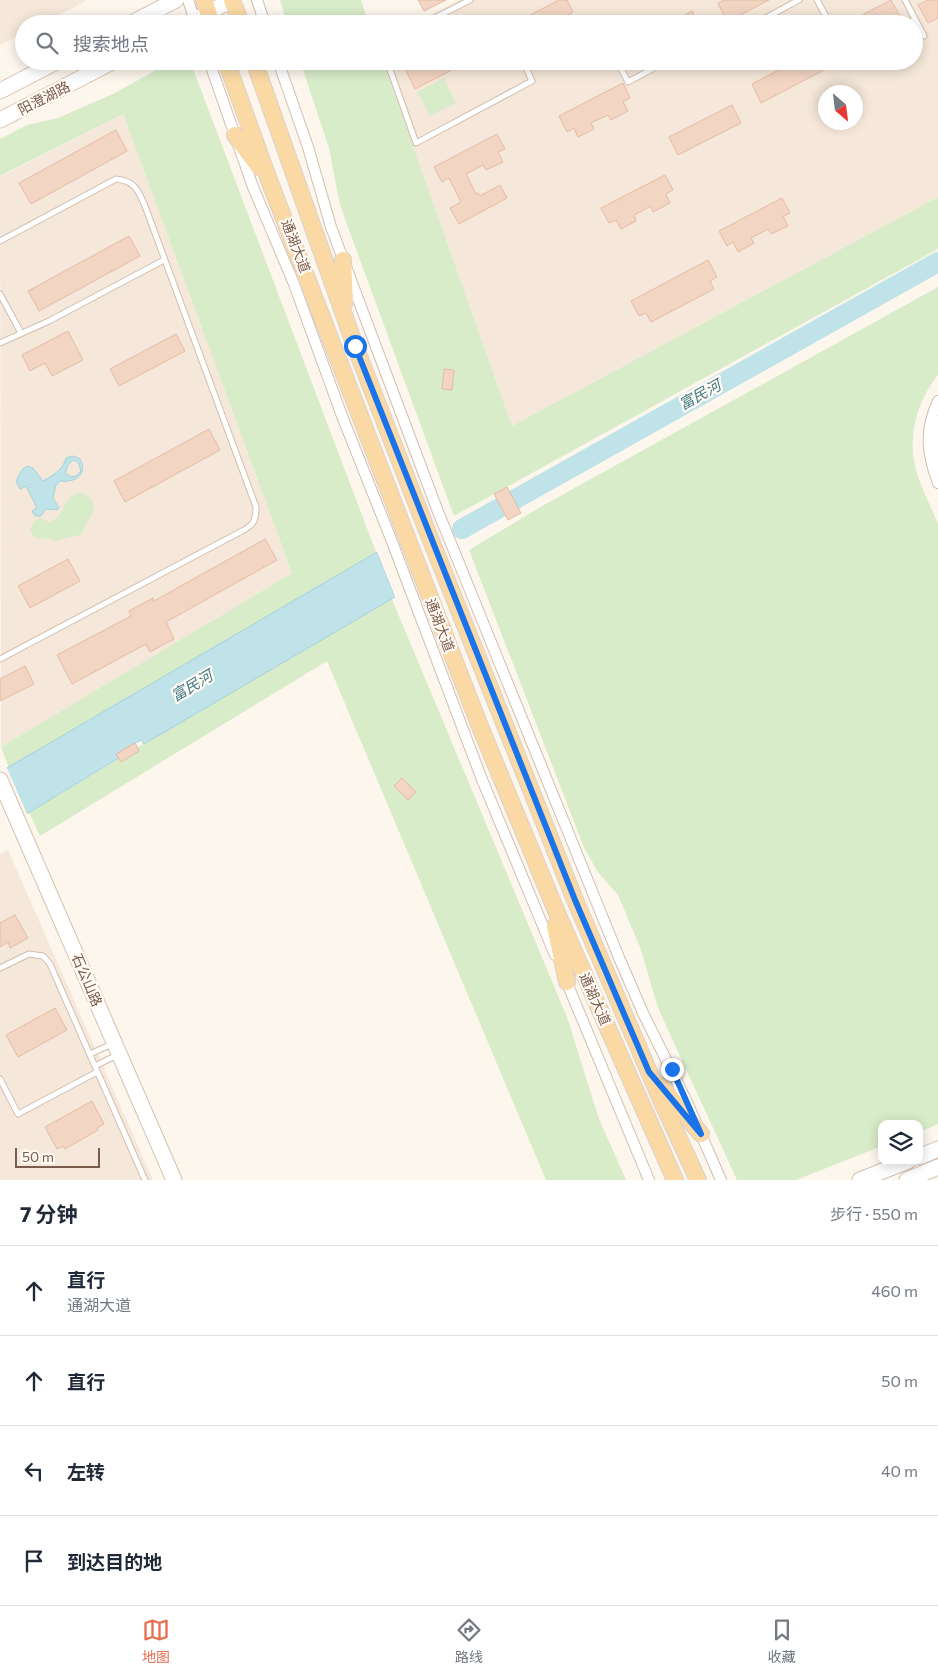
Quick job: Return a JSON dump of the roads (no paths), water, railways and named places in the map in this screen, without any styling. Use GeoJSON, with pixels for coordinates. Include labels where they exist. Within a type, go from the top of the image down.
{"type":"FeatureCollection","features":[{"type":"Feature","properties":{"kind":"main road"},"geometry":{"type":"LineString","coordinates":[[232,0],[237,15]]}},
{"type":"Feature","properties":{"kind":"main road","name":"通湖大道"},"geometry":{"type":"LineString","coordinates":[[229,70],[269,180],[476,715],[549,895],[675,1180]]}},
{"type":"Feature","properties":{"kind":"main road","name":"通湖大道"},"geometry":{"type":"LineString","coordinates":[[257,70],[346,320],[432,542],[575,900],[695,1179]]}},
{"type":"Feature","properties":{"kind":"main road"},"geometry":{"type":"LineString","coordinates":[[234,135],[269,180]]}},
{"type":"Feature","properties":{"kind":"main road"},"geometry":{"type":"LineString","coordinates":[[343,260],[346,320]]}},
{"type":"Feature","properties":{"kind":"main road"},"geometry":{"type":"LineString","coordinates":[[549,895],[567,982]]}},
{"type":"Feature","properties":{"kind":"main road"},"geometry":{"type":"LineString","coordinates":[[649,1072],[701,1134]]}},
{"type":"Feature","properties":{"kind":"street"},"geometry":{"type":"LineString","coordinates":[[147,15],[176,0]]}},
{"type":"Feature","properties":{"kind":"street"},"geometry":{"type":"LineString","coordinates":[[188,0],[199,15]]}},
{"type":"Feature","properties":{"kind":"street"},"geometry":{"type":"LineString","coordinates":[[204,15],[232,0]]}},
{"type":"Feature","properties":{"kind":"street"},"geometry":{"type":"LineString","coordinates":[[257,0],[262,15]]}},
{"type":"Feature","properties":{"kind":"street","name":"阳澄湖路"},"geometry":{"type":"LineString","coordinates":[[0,91],[41,70]]}},
{"type":"Feature","properties":{"kind":"street","name":"阳澄湖路"},"geometry":{"type":"LineString","coordinates":[[0,120],[97,70]]}},
{"type":"Feature","properties":{"kind":"street"},"geometry":{"type":"LineString","coordinates":[[212,70],[253,187],[294,284],[342,416],[478,768],[649,1180]]}},
{"type":"Feature","properties":{"kind":"street"},"geometry":{"type":"LineString","coordinates":[[281,70],[308,147],[331,227],[437,509],[580,864],[643,1013],[672,1069],[721,1180]]}},
{"type":"Feature","properties":{"kind":"street"},"geometry":{"type":"LineString","coordinates":[[938,401],[931,422],[928,448],[938,484]]}},
{"type":"Feature","properties":{"kind":"street"},"geometry":{"type":"LineString","coordinates":[[938,421],[935,438],[938,463]]}},
{"type":"Feature","properties":{"kind":"street","name":"石公山路"},"geometry":{"type":"LineString","coordinates":[[5,790],[174,1180]]}},
{"type":"Feature","properties":{"kind":"street"},"geometry":{"type":"LineString","coordinates":[[923,1155],[938,1149]]}},
{"type":"Feature","properties":{"kind":"street"},"geometry":{"type":"LineString","coordinates":[[860,1180],[898,1165]]}},
{"type":"Feature","properties":{"kind":"street"},"geometry":{"type":"LineString","coordinates":[[907,1180],[938,1167]]}},
{"type":"Feature","properties":{"kind":"lane"},"geometry":{"type":"LineString","coordinates":[[441,15],[470,0]]}},
{"type":"Feature","properties":{"kind":"lane"},"geometry":{"type":"LineString","coordinates":[[771,15],[799,0]]}},
{"type":"Feature","properties":{"kind":"lane"},"geometry":{"type":"LineString","coordinates":[[817,0],[825,15]]}},
{"type":"Feature","properties":{"kind":"lane"},"geometry":{"type":"LineString","coordinates":[[905,0],[913,15]]}},
{"type":"Feature","properties":{"kind":"lane"},"geometry":{"type":"LineString","coordinates":[[390,70],[416,143],[532,81],[527,70]]}},
{"type":"Feature","properties":{"kind":"lane"},"geometry":{"type":"LineString","coordinates":[[622,70],[628,82],[650,70]]}},
{"type":"Feature","properties":{"kind":"lane"},"geometry":{"type":"LineString","coordinates":[[0,241],[116,179],[128,181],[139,192],[256,507],[255,521],[242,532],[0,659]]}},
{"type":"Feature","properties":{"kind":"lane"},"geometry":{"type":"LineString","coordinates":[[0,343],[49,321],[164,260]]}},
{"type":"Feature","properties":{"kind":"lane"},"geometry":{"type":"LineString","coordinates":[[0,294],[21,333]]}},
{"type":"Feature","properties":{"kind":"lane"},"geometry":{"type":"LineString","coordinates":[[0,968],[29,954],[43,956],[50,964],[146,1180]]}},
{"type":"Feature","properties":{"kind":"lane"},"geometry":{"type":"LineString","coordinates":[[90,1054],[117,1049]]}},
{"type":"Feature","properties":{"kind":"lane"},"geometry":{"type":"LineString","coordinates":[[95,1066],[117,1049]]}},
{"type":"Feature","properties":{"kind":"lane"},"geometry":{"type":"LineString","coordinates":[[0,1079],[18,1114],[97,1072]]}},
{"type":"Feature","properties":{"kind":"water"},"geometry":{"type":"Polygon","coordinates":[[[73,456],[80,459],[82,464],[81,473],[71,481],[60,481],[56,485],[53,498],[59,508],[57,510],[46,509],[41,516],[35,516],[32,511],[37,508],[26,486],[20,489],[16,481],[22,470],[27,466],[33,468],[43,481],[60,469],[66,458],[73,456]],[[74,460],[70,462],[66,474],[71,477],[76,476],[81,471],[78,462],[74,460]]]}},
{"type":"Feature","properties":{"kind":"water"},"geometry":{"type":"Polygon","coordinates":[[[377,552],[395,597],[144,744],[141,740],[120,752],[122,756],[0,830],[0,772],[377,552]]]}},
{"type":"Feature","properties":{"kind":"waterway","name":"富民河"},"geometry":{"type":"LineString","coordinates":[[462,529],[938,262]]}}]}
